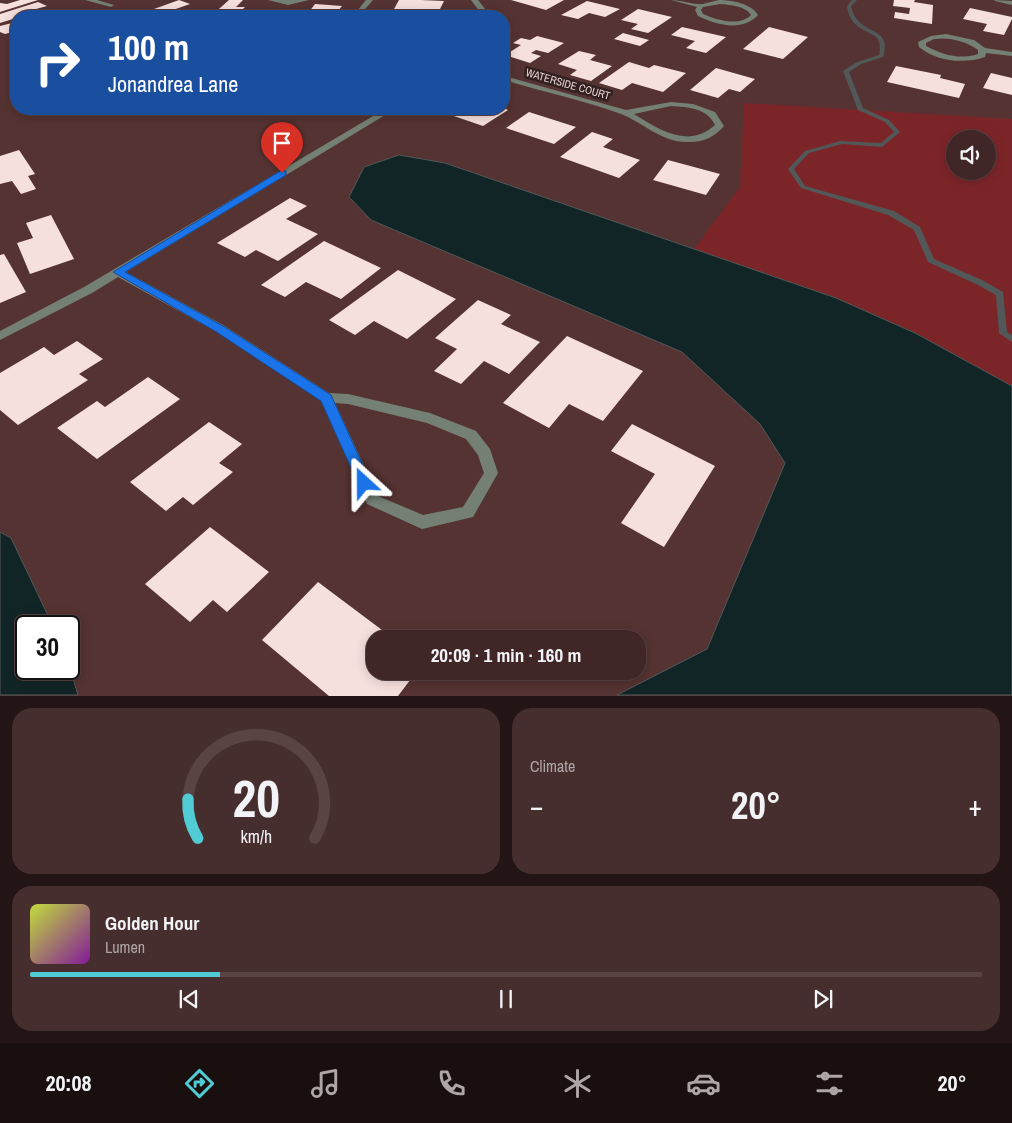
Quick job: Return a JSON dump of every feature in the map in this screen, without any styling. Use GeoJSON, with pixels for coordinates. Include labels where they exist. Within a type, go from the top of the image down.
{"type":"FeatureCollection","features":[{"type":"Feature","properties":{"kind":"street"},"geometry":{"type":"LineString","coordinates":[[88,0],[111,5]]}},
{"type":"Feature","properties":{"kind":"street"},"geometry":{"type":"LineString","coordinates":[[271,0],[288,4],[306,0]]}},
{"type":"Feature","properties":{"kind":"street"},"geometry":{"type":"LineString","coordinates":[[361,10],[370,0]]}},
{"type":"Feature","properties":{"kind":"street"},"geometry":{"type":"LineString","coordinates":[[474,0],[483,10]]}},
{"type":"Feature","properties":{"kind":"street"},"geometry":{"type":"LineString","coordinates":[[674,0],[701,6],[720,2],[733,3],[752,10],[755,15],[752,19],[744,22],[719,22],[700,15],[698,10],[701,6]]}},
{"type":"Feature","properties":{"kind":"street"},"geometry":{"type":"LineString","coordinates":[[997,0],[1012,2]]}},
{"type":"Feature","properties":{"kind":"street"},"geometry":{"type":"LineString","coordinates":[[982,50],[982,55],[974,58],[953,58],[932,53],[923,47],[922,42],[927,38],[938,36],[956,38],[973,43],[982,50],[1012,54]]}},
{"type":"Feature","properties":{"kind":"street","name":"WATERSIDE COURT"},"geometry":{"type":"LineString","coordinates":[[510,80],[626,113],[661,134],[680,139],[699,138],[714,134],[720,126],[717,117],[706,109],[689,104],[671,104],[626,113]]}},
{"type":"Feature","properties":{"kind":"street"},"geometry":{"type":"LineString","coordinates":[[0,336],[118,272],[381,115]]}},
{"type":"Feature","properties":{"kind":"street"},"geometry":{"type":"LineString","coordinates":[[118,272],[219,328],[326,398],[348,399],[430,418],[471,436],[485,453],[491,473],[468,512],[422,522],[372,500],[326,398]]}},
{"type":"Feature","properties":{"kind":"shaded area"},"geometry":{"type":"Polygon","coordinates":[[[744,103],[1012,119],[1012,386],[916,333],[837,298],[694,249],[740,187],[744,103]]]}},
{"type":"Feature","properties":{"kind":"water"},"geometry":{"type":"Polygon","coordinates":[[[399,155],[445,163],[836,298],[915,333],[1012,386],[1012,695],[617,695],[707,649],[785,463],[760,424],[682,352],[371,220],[349,197],[364,167],[399,155]]]}},
{"type":"Feature","properties":{"kind":"water"},"geometry":{"type":"Polygon","coordinates":[[[0,532],[11,538],[48,615],[15,615],[15,680],[74,680],[78,695],[0,695],[0,532]]]}},
{"type":"Feature","properties":{"kind":"building"},"geometry":{"type":"Polygon","coordinates":[[[20,0],[38,0],[0,12],[0,3],[7,4],[20,0]]]}},
{"type":"Feature","properties":{"kind":"building"},"geometry":{"type":"Polygon","coordinates":[[[179,0],[190,4],[173,10],[151,10],[179,0]]]}},
{"type":"Feature","properties":{"kind":"building"},"geometry":{"type":"Polygon","coordinates":[[[229,0],[243,0],[236,7],[245,7],[242,10],[218,10],[229,0]]]}},
{"type":"Feature","properties":{"kind":"building"},"geometry":{"type":"Polygon","coordinates":[[[399,0],[444,1],[440,10],[394,9],[399,0]]]}},
{"type":"Feature","properties":{"kind":"building"},"geometry":{"type":"Polygon","coordinates":[[[511,0],[564,0],[546,10],[511,0]]]}},
{"type":"Feature","properties":{"kind":"building"},"geometry":{"type":"Polygon","coordinates":[[[894,0],[915,0],[914,2],[933,5],[932,24],[894,18],[895,12],[909,14],[910,8],[893,6],[894,0]]]}},
{"type":"Feature","properties":{"kind":"building"},"geometry":{"type":"Polygon","coordinates":[[[587,1],[620,9],[605,17],[589,13],[578,19],[561,15],[587,1]]]}},
{"type":"Feature","properties":{"kind":"building"},"geometry":{"type":"Polygon","coordinates":[[[38,2],[47,6],[32,10],[13,10],[38,2]]]}},
{"type":"Feature","properties":{"kind":"building"},"geometry":{"type":"Polygon","coordinates":[[[315,4],[342,6],[339,10],[310,10],[315,4]]]}},
{"type":"Feature","properties":{"kind":"building"},"geometry":{"type":"Polygon","coordinates":[[[970,8],[1012,17],[1004,35],[983,31],[987,24],[963,19],[970,8]]]}},
{"type":"Feature","properties":{"kind":"building"},"geometry":{"type":"Polygon","coordinates":[[[638,9],[672,17],[648,33],[631,29],[638,24],[621,20],[638,9]]]}},
{"type":"Feature","properties":{"kind":"building"},"geometry":{"type":"Polygon","coordinates":[[[10,11],[10,20],[0,23],[0,14],[10,11]]]}},
{"type":"Feature","properties":{"kind":"building"},"geometry":{"type":"Polygon","coordinates":[[[10,24],[10,33],[5,34],[0,32],[0,26],[10,24]]]}},
{"type":"Feature","properties":{"kind":"building"},"geometry":{"type":"Polygon","coordinates":[[[682,27],[726,37],[706,53],[686,48],[695,41],[671,35],[682,27]]]}},
{"type":"Feature","properties":{"kind":"building"},"geometry":{"type":"Polygon","coordinates":[[[769,27],[808,37],[783,59],[743,49],[769,27]]]}},
{"type":"Feature","properties":{"kind":"building"},"geometry":{"type":"Polygon","coordinates":[[[623,33],[649,40],[640,46],[614,39],[623,33]]]}},
{"type":"Feature","properties":{"kind":"building"},"geometry":{"type":"Polygon","coordinates":[[[537,36],[564,43],[548,53],[536,50],[531,53],[541,56],[530,63],[510,57],[510,52],[521,45],[513,43],[521,38],[530,40],[537,36]]]}},
{"type":"Feature","properties":{"kind":"building"},"geometry":{"type":"Polygon","coordinates":[[[579,51],[596,55],[590,60],[612,66],[591,81],[570,75],[577,70],[558,64],[579,51]]]}},
{"type":"Feature","properties":{"kind":"building"},"geometry":{"type":"Polygon","coordinates":[[[629,62],[649,68],[654,65],[686,73],[663,92],[632,83],[622,90],[599,83],[629,62]]]}},
{"type":"Feature","properties":{"kind":"building"},"geometry":{"type":"Polygon","coordinates":[[[896,66],[941,75],[940,78],[965,84],[959,98],[887,82],[896,66]]]}},
{"type":"Feature","properties":{"kind":"building"},"geometry":{"type":"Polygon","coordinates":[[[716,68],[755,79],[740,92],[729,89],[718,98],[690,90],[716,68]]]}},
{"type":"Feature","properties":{"kind":"building"},"geometry":{"type":"Polygon","coordinates":[[[991,73],[1012,78],[1012,95],[983,88],[991,73]]]}},
{"type":"Feature","properties":{"kind":"building"},"geometry":{"type":"Polygon","coordinates":[[[529,112],[576,127],[554,144],[506,128],[529,112]]]}},
{"type":"Feature","properties":{"kind":"building"},"geometry":{"type":"Polygon","coordinates":[[[451,115],[500,115],[483,126],[451,115]]]}},
{"type":"Feature","properties":{"kind":"building"},"geometry":{"type":"Polygon","coordinates":[[[592,132],[613,139],[603,147],[640,160],[619,178],[560,157],[592,132]]]}},
{"type":"Feature","properties":{"kind":"building"},"geometry":{"type":"Polygon","coordinates":[[[19,150],[35,174],[28,176],[36,189],[21,194],[12,181],[0,184],[0,156],[19,150]]]}},
{"type":"Feature","properties":{"kind":"building"},"geometry":{"type":"Polygon","coordinates":[[[668,160],[720,174],[706,195],[653,180],[668,160]]]}},
{"type":"Feature","properties":{"kind":"building"},"geometry":{"type":"Polygon","coordinates":[[[290,198],[307,206],[286,219],[318,234],[278,261],[256,250],[245,257],[217,243],[290,198]]]}},
{"type":"Feature","properties":{"kind":"building"},"geometry":{"type":"Polygon","coordinates":[[[51,215],[74,259],[30,274],[17,243],[33,238],[26,223],[51,215]]]}},
{"type":"Feature","properties":{"kind":"building"},"geometry":{"type":"Polygon","coordinates":[[[324,241],[381,268],[341,299],[306,282],[285,297],[261,285],[324,241]]]}},
{"type":"Feature","properties":{"kind":"building"},"geometry":{"type":"Polygon","coordinates":[[[4,254],[26,292],[0,303],[0,255],[4,254]]]}},
{"type":"Feature","properties":{"kind":"building"},"geometry":{"type":"Polygon","coordinates":[[[398,270],[456,299],[407,339],[374,321],[355,335],[329,320],[398,270]]]}},
{"type":"Feature","properties":{"kind":"building"},"geometry":{"type":"Polygon","coordinates":[[[478,300],[511,315],[501,324],[540,342],[509,374],[484,361],[461,384],[434,371],[457,349],[435,338],[478,300]]]}},
{"type":"Feature","properties":{"kind":"building"},"geometry":{"type":"Polygon","coordinates":[[[567,336],[643,371],[603,421],[569,404],[549,428],[503,403],[567,336]]]}},
{"type":"Feature","properties":{"kind":"building"},"geometry":{"type":"Polygon","coordinates":[[[77,341],[103,359],[79,374],[88,380],[18,425],[0,410],[0,373],[44,347],[54,355],[77,341]]]}},
{"type":"Feature","properties":{"kind":"building"},"geometry":{"type":"Polygon","coordinates":[[[148,377],[180,399],[97,459],[57,428],[97,401],[105,407],[148,377]]]}},
{"type":"Feature","properties":{"kind":"building"},"geometry":{"type":"Polygon","coordinates":[[[209,422],[242,444],[219,463],[233,472],[193,505],[183,497],[166,511],[130,482],[209,422]]]}},
{"type":"Feature","properties":{"kind":"building"},"geometry":{"type":"Polygon","coordinates":[[[632,424],[715,466],[664,547],[621,523],[655,474],[611,451],[632,424]]]}},
{"type":"Feature","properties":{"kind":"building"},"geometry":{"type":"Polygon","coordinates":[[[210,527],[269,572],[227,612],[213,600],[190,622],[145,584],[210,527]]]}},
{"type":"Feature","properties":{"kind":"building"},"geometry":{"type":"Polygon","coordinates":[[[318,582],[382,630],[366,630],[366,680],[410,680],[398,696],[329,696],[262,640],[318,582]]]}},
{"type":"Feature","properties":{"kind":"waterway"},"geometry":{"type":"LineString","coordinates":[[855,0],[849,6],[853,18],[857,23],[879,36],[883,47],[881,56],[859,63],[846,71],[860,109],[887,121],[897,132],[882,145],[842,142],[807,152],[791,169],[803,187],[891,213],[917,229],[931,260],[1000,294],[1003,333],[1012,339]]}},
{"type":"Feature","properties":{"kind":"route"},"geometry":{"type":"LineString","coordinates":[[282,173],[118,272],[219,328],[326,398],[364,483]]}}]}
